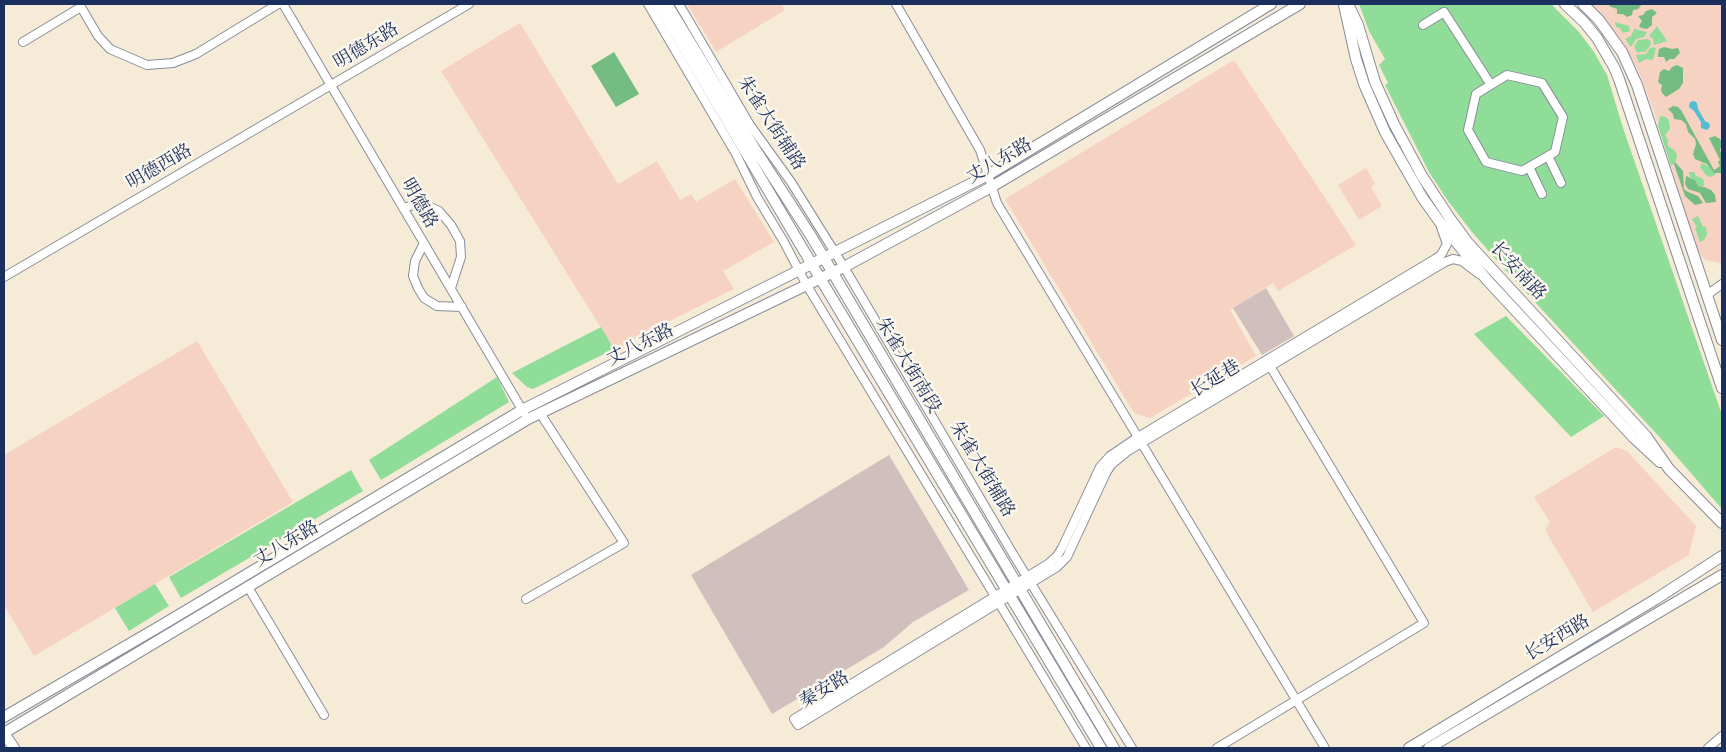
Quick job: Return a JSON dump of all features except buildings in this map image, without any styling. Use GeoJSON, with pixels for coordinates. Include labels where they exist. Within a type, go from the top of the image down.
{"type":"FeatureCollection","features":[{"type":"Feature","properties":{"kind":"main road","name":"朱雀大街南段"},"geometry":{"type":"LineString","coordinates":[[658,4],[1101,748]]}},
{"type":"Feature","properties":{"kind":"main road","name":"朱雀大街南段"},"geometry":{"type":"LineString","coordinates":[[667,4],[823,257],[1114,748]]}},
{"type":"Feature","properties":{"kind":"main road","name":"丈八东路"},"geometry":{"type":"LineString","coordinates":[[4,717],[522,410],[988,175],[1271,4]]}},
{"type":"Feature","properties":{"kind":"main road","name":"丈八东路"},"geometry":{"type":"LineString","coordinates":[[4,733],[540,413],[844,267],[993,186],[1300,4]]}},
{"type":"Feature","properties":{"kind":"main road"},"geometry":{"type":"LineString","coordinates":[[1346,4],[1356,59],[1377,115],[1409,175],[1439,221],[1487,280],[1633,438],[1668,469]]}},
{"type":"Feature","properties":{"kind":"main road","name":"长安南路"},"geometry":{"type":"LineString","coordinates":[[1346,4],[1358,25],[1376,82],[1394,124],[1418,169],[1449,218],[1473,249],[1646,436],[1668,469],[1722,523]]}},
{"type":"Feature","properties":{"kind":"main road"},"geometry":{"type":"LineString","coordinates":[[1565,4],[1592,31],[1611,61],[1619,79],[1722,388]]}},
{"type":"Feature","properties":{"kind":"main road"},"geometry":{"type":"LineString","coordinates":[[1583,4],[1606,29],[1629,66],[1660,152],[1722,340]]}},
{"type":"Feature","properties":{"kind":"main road"},"geometry":{"type":"LineString","coordinates":[[1705,505],[1722,516]]}},
{"type":"Feature","properties":{"kind":"main road","name":"长安西路"},"geometry":{"type":"LineString","coordinates":[[1409,748],[1656,599],[1722,556]]}},
{"type":"Feature","properties":{"kind":"main road","name":"长安西路"},"geometry":{"type":"LineString","coordinates":[[1429,748],[1722,575]]}},
{"type":"Feature","properties":{"kind":"main road"},"geometry":{"type":"LineString","coordinates":[[4,733],[14,748]]}},
{"type":"Feature","properties":{"kind":"street"},"geometry":{"type":"LineString","coordinates":[[22,42],[80,7],[98,36],[110,49],[146,65],[173,63],[196,54],[278,4]]}},
{"type":"Feature","properties":{"kind":"street","name":"明德路"},"geometry":{"type":"LineString","coordinates":[[283,4],[528,420]]}},
{"type":"Feature","properties":{"kind":"street","name":"明德东路"},"geometry":{"type":"LineString","coordinates":[[332,86],[468,4]]}},
{"type":"Feature","properties":{"kind":"street"},"geometry":{"type":"LineString","coordinates":[[648,4],[736,154],[757,197],[784,242],[798,271],[1086,748]]}},
{"type":"Feature","properties":{"kind":"street","name":"朱雀大街辅路"},"geometry":{"type":"LineString","coordinates":[[679,4],[750,125],[791,182],[844,267],[1029,580],[1132,748]]}},
{"type":"Feature","properties":{"kind":"street"},"geometry":{"type":"LineString","coordinates":[[896,4],[980,150],[997,203],[1325,748]]}},
{"type":"Feature","properties":{"kind":"street"},"geometry":{"type":"LineString","coordinates":[[1423,25],[1444,12],[1491,85]]}},
{"type":"Feature","properties":{"kind":"street"},"geometry":{"type":"LineString","coordinates":[[1507,75],[1542,83],[1563,117],[1554,152],[1522,171],[1486,162],[1468,130],[1476,94],[1491,85],[1507,75]]}},
{"type":"Feature","properties":{"kind":"street","name":"明德西路"},"geometry":{"type":"LineString","coordinates":[[4,277],[332,86]]}},
{"type":"Feature","properties":{"kind":"street"},"geometry":{"type":"LineString","coordinates":[[1548,156],[1562,183]]}},
{"type":"Feature","properties":{"kind":"street"},"geometry":{"type":"LineString","coordinates":[[1529,167],[1542,194]]}},
{"type":"Feature","properties":{"kind":"street"},"geometry":{"type":"LineString","coordinates":[[403,208],[421,203],[438,211],[451,225],[460,241],[461,257],[450,288]]}},
{"type":"Feature","properties":{"kind":"street","name":"长延巷"},"geometry":{"type":"LineString","coordinates":[[1139,440],[1441,255],[1447,244],[1439,221]]}},
{"type":"Feature","properties":{"kind":"street"},"geometry":{"type":"LineString","coordinates":[[424,243],[415,261],[413,276],[418,288],[424,298],[437,306],[462,307]]}},
{"type":"Feature","properties":{"kind":"street","name":"长延巷"},"geometry":{"type":"LineString","coordinates":[[1008,593],[1029,580],[1057,556],[1100,467],[1118,449],[1139,440],[1270,366],[1445,262],[1454,259],[1462,261],[1487,280]]}},
{"type":"Feature","properties":{"kind":"street"},"geometry":{"type":"LineString","coordinates":[[1707,295],[1722,284]]}},
{"type":"Feature","properties":{"kind":"street"},"geometry":{"type":"LineString","coordinates":[[1216,748],[1424,623],[1270,366]]}},
{"type":"Feature","properties":{"kind":"street"},"geometry":{"type":"LineString","coordinates":[[526,599],[624,543],[540,413]]}},
{"type":"Feature","properties":{"kind":"street"},"geometry":{"type":"LineString","coordinates":[[248,587],[324,715]]}},
{"type":"Feature","properties":{"kind":"street","name":"秦安路"},"geometry":{"type":"LineString","coordinates":[[997,599],[798,725],[794,719],[997,599],[1008,593]]}},
{"type":"Feature","properties":{"kind":"street"},"geometry":{"type":"LineString","coordinates":[[1708,748],[1722,736]]}},
{"type":"Feature","properties":{"kind":"shaded area"},"geometry":{"type":"Polygon","coordinates":[[[687,4],[781,4],[785,10],[716,52],[687,4]]]}},
{"type":"Feature","properties":{"kind":"shaded area"},"geometry":{"type":"Polygon","coordinates":[[[1591,4],[1722,4],[1722,263],[1708,261],[1698,251],[1653,109],[1639,72],[1621,40],[1591,4]]]}},
{"type":"Feature","properties":{"kind":"shaded area"},"geometry":{"type":"Polygon","coordinates":[[[520,23],[618,184],[657,161],[680,200],[691,194],[696,202],[735,179],[774,242],[723,271],[734,289],[614,349],[441,71],[520,23]]]}},
{"type":"Feature","properties":{"kind":"shaded area"},"geometry":{"type":"Polygon","coordinates":[[[1234,60],[1356,245],[1278,291],[1273,283],[1230,310],[1256,356],[1150,418],[1134,413],[1005,199],[1234,60]]]}},
{"type":"Feature","properties":{"kind":"shaded area"},"geometry":{"type":"Polygon","coordinates":[[[1366,168],[1375,184],[1371,187],[1382,206],[1359,220],[1338,185],[1366,168]]]}},
{"type":"Feature","properties":{"kind":"shaded area"},"geometry":{"type":"Polygon","coordinates":[[[1266,288],[1294,336],[1262,355],[1233,308],[1266,288]]]}},
{"type":"Feature","properties":{"kind":"shaded area"},"geometry":{"type":"Polygon","coordinates":[[[197,341],[293,502],[34,656],[4,605],[4,455],[197,341]]]}},
{"type":"Feature","properties":{"kind":"shaded area"},"geometry":{"type":"Polygon","coordinates":[[[1616,447],[1627,451],[1696,526],[1689,555],[1593,612],[1545,530],[1550,522],[1534,497],[1616,447]]]}},
{"type":"Feature","properties":{"kind":"shaded area"},"geometry":{"type":"Polygon","coordinates":[[[889,455],[969,590],[913,622],[884,647],[772,714],[691,575],[889,455]]]}},
{"type":"Feature","properties":{"kind":"green space"},"geometry":{"type":"Polygon","coordinates":[[[1359,4],[1551,4],[1579,32],[1594,52],[1607,75],[1623,128],[1722,415],[1722,509],[1664,442],[1500,264],[1448,201],[1429,172],[1385,85],[1388,83],[1379,65],[1385,59],[1369,31],[1359,4]]]}},
{"type":"Feature","properties":{"kind":"green space"},"geometry":{"type":"Polygon","coordinates":[[[1611,4],[1642,4],[1638,9],[1633,10],[1632,15],[1627,17],[1623,14],[1617,14],[1617,9],[1609,6],[1611,4]]]}},
{"type":"Feature","properties":{"kind":"green space"},"geometry":{"type":"Polygon","coordinates":[[[1652,9],[1657,13],[1652,17],[1652,25],[1647,29],[1641,28],[1639,26],[1642,21],[1638,16],[1652,9]]]}},
{"type":"Feature","properties":{"kind":"green space"},"geometry":{"type":"Polygon","coordinates":[[[1615,22],[1629,26],[1630,31],[1623,33],[1620,28],[1616,27],[1615,22]]]}},
{"type":"Feature","properties":{"kind":"green space"},"geometry":{"type":"Polygon","coordinates":[[[1657,26],[1667,41],[1654,45],[1653,39],[1649,36],[1657,26]]]}},
{"type":"Feature","properties":{"kind":"green space"},"geometry":{"type":"Polygon","coordinates":[[[1634,29],[1647,32],[1644,37],[1636,39],[1631,47],[1625,39],[1631,36],[1634,29]]]}},
{"type":"Feature","properties":{"kind":"green space"},"geometry":{"type":"Polygon","coordinates":[[[1648,39],[1651,42],[1645,52],[1637,52],[1634,47],[1638,40],[1648,39]]]}},
{"type":"Feature","properties":{"kind":"green space"},"geometry":{"type":"Polygon","coordinates":[[[1653,47],[1656,48],[1653,60],[1646,59],[1639,63],[1636,55],[1646,54],[1653,47]]]}},
{"type":"Feature","properties":{"kind":"green space"},"geometry":{"type":"Polygon","coordinates":[[[1664,47],[1678,48],[1680,53],[1674,59],[1666,62],[1664,57],[1658,57],[1659,49],[1664,47]]]}},
{"type":"Feature","properties":{"kind":"green space"},"geometry":{"type":"Polygon","coordinates":[[[614,52],[639,94],[616,107],[591,66],[614,52]]]}},
{"type":"Feature","properties":{"kind":"green space"},"geometry":{"type":"Polygon","coordinates":[[[1677,65],[1683,68],[1683,83],[1679,89],[1666,97],[1661,90],[1662,85],[1658,82],[1660,72],[1664,69],[1669,71],[1677,65]]]}},
{"type":"Feature","properties":{"kind":"green space"},"geometry":{"type":"Polygon","coordinates":[[[1673,106],[1681,110],[1714,170],[1720,166],[1718,162],[1720,160],[1709,138],[1715,136],[1720,139],[1722,143],[1720,150],[1722,173],[1714,173],[1707,164],[1695,159],[1693,154],[1696,144],[1695,139],[1688,132],[1686,124],[1681,120],[1674,119],[1673,114],[1668,109],[1673,106]]]}},
{"type":"Feature","properties":{"kind":"green space"},"geometry":{"type":"Polygon","coordinates":[[[1660,116],[1666,117],[1669,121],[1670,129],[1665,135],[1668,140],[1668,146],[1677,155],[1676,161],[1671,166],[1658,126],[1660,116]]]}},
{"type":"Feature","properties":{"kind":"green space"},"geometry":{"type":"Polygon","coordinates":[[[1675,162],[1683,171],[1684,189],[1698,196],[1703,203],[1695,205],[1685,196],[1674,164],[1675,162]]]}},
{"type":"Feature","properties":{"kind":"green space"},"geometry":{"type":"Polygon","coordinates":[[[1702,163],[1716,174],[1710,177],[1706,175],[1700,167],[1702,163]]]}},
{"type":"Feature","properties":{"kind":"green space"},"geometry":{"type":"Polygon","coordinates":[[[1689,172],[1694,172],[1696,176],[1702,178],[1704,186],[1698,186],[1695,180],[1690,177],[1689,172]]]}},
{"type":"Feature","properties":{"kind":"green space"},"geometry":{"type":"Polygon","coordinates":[[[1686,176],[1695,180],[1698,186],[1711,190],[1715,195],[1716,202],[1706,203],[1700,193],[1688,189],[1685,184],[1686,176]]]}},
{"type":"Feature","properties":{"kind":"green space"},"geometry":{"type":"Polygon","coordinates":[[[1698,216],[1703,227],[1706,227],[1707,234],[1704,240],[1700,242],[1695,228],[1697,227],[1692,219],[1698,216]]]}},
{"type":"Feature","properties":{"kind":"green space"},"geometry":{"type":"Polygon","coordinates":[[[1506,316],[1604,416],[1571,437],[1474,334],[1506,316]]]}},
{"type":"Feature","properties":{"kind":"green space"},"geometry":{"type":"Polygon","coordinates":[[[601,327],[614,349],[533,389],[527,387],[512,373],[601,327]]]}},
{"type":"Feature","properties":{"kind":"green space"},"geometry":{"type":"Polygon","coordinates":[[[497,377],[509,402],[381,480],[369,460],[497,377]]]}},
{"type":"Feature","properties":{"kind":"green space"},"geometry":{"type":"Polygon","coordinates":[[[351,470],[363,491],[181,598],[169,577],[351,470]]]}},
{"type":"Feature","properties":{"kind":"green space"},"geometry":{"type":"Polygon","coordinates":[[[155,584],[169,606],[129,631],[115,608],[155,584]]]}},
{"type":"Feature","properties":{"kind":"water"},"geometry":{"type":"Polygon","coordinates":[[[1694,101],[1697,103],[1698,109],[1705,121],[1709,123],[1710,127],[1707,130],[1701,128],[1701,122],[1689,107],[1690,102],[1694,101]]]}}]}
